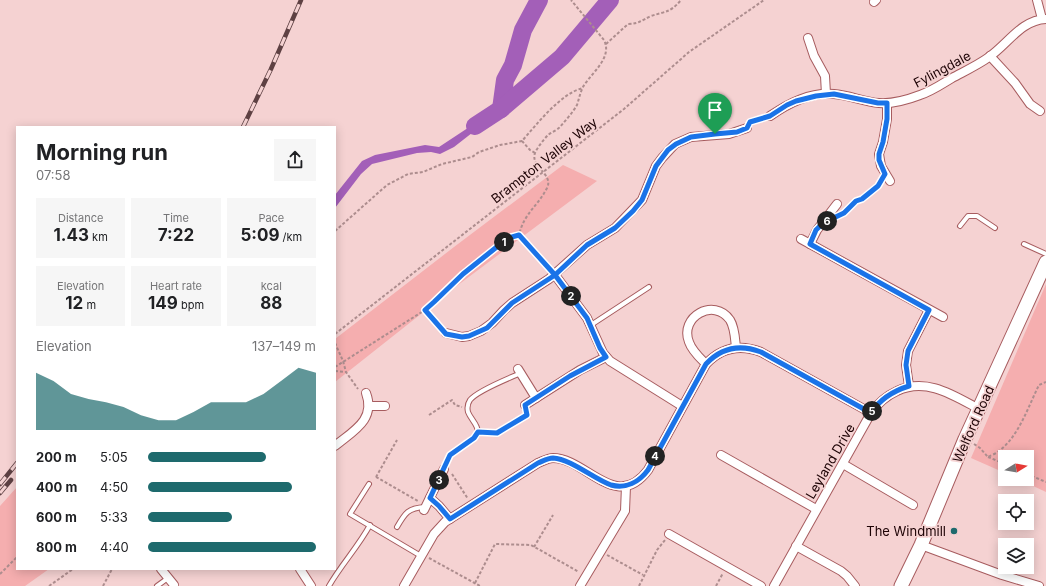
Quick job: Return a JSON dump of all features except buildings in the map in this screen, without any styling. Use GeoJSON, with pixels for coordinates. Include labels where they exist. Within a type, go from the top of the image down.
{"type":"FeatureCollection","features":[{"type":"Feature","properties":{"kind":"main road","name":"Welford Road"},"geometry":{"type":"LineString","coordinates":[[901,586],[922,545],[965,438],[1046,262]]}},
{"type":"Feature","properties":{"kind":"street"},"geometry":{"type":"LineString","coordinates":[[1037,0],[1044,19]]}},
{"type":"Feature","properties":{"kind":"street","name":"Fylingdale"},"geometry":{"type":"LineString","coordinates":[[770,116],[796,101],[826,94],[834,94],[878,103],[887,103],[905,100],[928,92],[990,56],[1023,27],[1030,23],[1044,19]]}},
{"type":"Feature","properties":{"kind":"street"},"geometry":{"type":"LineString","coordinates":[[808,38],[814,56],[825,76],[826,94]]}},
{"type":"Feature","properties":{"kind":"street"},"geometry":{"type":"LineString","coordinates":[[990,56],[1015,83],[1030,104],[1040,111]]}},
{"type":"Feature","properties":{"kind":"street"},"geometry":{"type":"LineString","coordinates":[[887,103],[887,119],[879,160],[888,177]]}},
{"type":"Feature","properties":{"kind":"street"},"geometry":{"type":"LineString","coordinates":[[446,334],[462,337],[482,331],[512,303],[555,275],[587,245],[615,228],[642,200],[646,194],[656,166],[676,144],[691,137],[729,134],[747,128]]}},
{"type":"Feature","properties":{"kind":"street"},"geometry":{"type":"LineString","coordinates":[[810,244],[816,230],[837,204]]}},
{"type":"Feature","properties":{"kind":"street"},"geometry":{"type":"LineString","coordinates":[[801,239],[943,317]]}},
{"type":"Feature","properties":{"kind":"street"},"geometry":{"type":"LineString","coordinates":[[555,275],[581,308],[591,325],[600,348],[606,357],[614,364],[682,406]]}},
{"type":"Feature","properties":{"kind":"street"},"geometry":{"type":"LineString","coordinates":[[706,364],[693,350],[687,338],[688,324],[700,312],[711,310],[722,313],[726,316],[732,324],[736,348]]}},
{"type":"Feature","properties":{"kind":"street"},"geometry":{"type":"LineString","coordinates":[[909,386],[906,365],[908,351],[929,310]]}},
{"type":"Feature","properties":{"kind":"street"},"geometry":{"type":"LineString","coordinates":[[404,586],[440,526],[538,463],[554,458],[565,461],[611,485],[618,486],[626,486],[643,477],[706,364],[719,353],[736,348],[752,348],[871,413]]}},
{"type":"Feature","properties":{"kind":"street"},"geometry":{"type":"LineString","coordinates":[[525,405],[575,373],[606,357]]}},
{"type":"Feature","properties":{"kind":"street"},"geometry":{"type":"LineString","coordinates":[[519,371],[536,398]]}},
{"type":"Feature","properties":{"kind":"street","name":"Leyland Drive"},"geometry":{"type":"LineString","coordinates":[[774,586],[875,406],[886,397],[901,389],[909,386],[925,386],[936,388],[979,408]]}},
{"type":"Feature","properties":{"kind":"street"},"geometry":{"type":"LineString","coordinates":[[336,445],[364,421],[369,411],[366,393]]}},
{"type":"Feature","properties":{"kind":"street"},"geometry":{"type":"LineString","coordinates":[[369,406],[385,406]]}},
{"type":"Feature","properties":{"kind":"street"},"geometry":{"type":"LineString","coordinates":[[721,455],[816,509]]}},
{"type":"Feature","properties":{"kind":"street"},"geometry":{"type":"LineString","coordinates":[[842,464],[913,505]]}},
{"type":"Feature","properties":{"kind":"street"},"geometry":{"type":"LineString","coordinates":[[425,508],[444,469]]}},
{"type":"Feature","properties":{"kind":"street"},"geometry":{"type":"LineString","coordinates":[[580,586],[625,511],[626,486]]}},
{"type":"Feature","properties":{"kind":"street"},"geometry":{"type":"LineString","coordinates":[[430,498],[450,519]]}},
{"type":"Feature","properties":{"kind":"street"},"geometry":{"type":"LineString","coordinates":[[669,534],[762,586]]}},
{"type":"Feature","properties":{"kind":"street"},"geometry":{"type":"LineString","coordinates":[[922,545],[1002,575],[1040,586]]}},
{"type":"Feature","properties":{"kind":"street"},"geometry":{"type":"LineString","coordinates":[[796,546],[841,571],[855,586]]}},
{"type":"Feature","properties":{"kind":"street"},"geometry":{"type":"LineString","coordinates":[[301,570],[311,586]]}},
{"type":"Feature","properties":{"kind":"street"},"geometry":{"type":"LineString","coordinates":[[165,572],[174,585]]}},
{"type":"Feature","properties":{"kind":"lane"},"geometry":{"type":"LineString","coordinates":[[960,226],[968,216],[976,216],[995,228]]}},
{"type":"Feature","properties":{"kind":"lane"},"geometry":{"type":"LineString","coordinates":[[1024,244],[1046,254]]}},
{"type":"Feature","properties":{"kind":"lane"},"geometry":{"type":"LineString","coordinates":[[591,325],[649,287]]}},
{"type":"Feature","properties":{"kind":"lane"},"geometry":{"type":"LineString","coordinates":[[444,469],[450,455],[474,438],[478,432],[468,408],[470,400],[519,371]]}},
{"type":"Feature","properties":{"kind":"lane"},"geometry":{"type":"LineString","coordinates":[[369,484],[350,514],[422,555]]}},
{"type":"Feature","properties":{"kind":"lane"},"geometry":{"type":"LineString","coordinates":[[397,526],[409,510],[416,507],[425,508]]}},
{"type":"Feature","properties":{"kind":"lane"},"geometry":{"type":"LineString","coordinates":[[329,586],[370,525]]}},
{"type":"Feature","properties":{"kind":"lane"},"geometry":{"type":"LineString","coordinates":[[157,586],[165,572]]}},
{"type":"Feature","properties":{"kind":"path"},"geometry":{"type":"LineString","coordinates":[[519,235],[530,210],[547,188],[548,183],[547,178],[535,159],[535,153],[547,136],[559,128],[576,105],[583,88],[602,61],[606,52],[606,44],[595,28],[571,0]]}},
{"type":"Feature","properties":{"kind":"path"},"geometry":{"type":"LineString","coordinates":[[606,44],[628,24],[640,23],[652,16],[667,12],[676,7],[681,0]]}},
{"type":"Feature","properties":{"kind":"path","name":"Brampton Valley Way"},"geometry":{"type":"LineString","coordinates":[[336,333],[624,109],[689,52],[764,0]]}},
{"type":"Feature","properties":{"kind":"path"},"geometry":{"type":"LineString","coordinates":[[336,230],[387,184],[408,174],[423,172],[442,164],[472,157],[479,152],[500,145],[522,141],[550,109],[577,89],[583,88]]}},
{"type":"Feature","properties":{"kind":"path"},"geometry":{"type":"LineString","coordinates":[[747,128],[750,122],[770,116]]}},
{"type":"Feature","properties":{"kind":"path"},"geometry":{"type":"LineString","coordinates":[[522,141],[535,153]]}},
{"type":"Feature","properties":{"kind":"path"},"geometry":{"type":"LineString","coordinates":[[823,223],[844,213],[856,201],[862,199],[888,177]]}},
{"type":"Feature","properties":{"kind":"path"},"geometry":{"type":"LineString","coordinates":[[519,235],[555,275]]}},
{"type":"Feature","properties":{"kind":"path"},"geometry":{"type":"LineString","coordinates":[[336,366],[425,310],[480,260],[508,238],[519,235]]}},
{"type":"Feature","properties":{"kind":"path"},"geometry":{"type":"LineString","coordinates":[[425,310],[446,334]]}},
{"type":"Feature","properties":{"kind":"path"},"geometry":{"type":"LineString","coordinates":[[336,345],[346,372],[361,393],[366,393]]}},
{"type":"Feature","properties":{"kind":"path"},"geometry":{"type":"LineString","coordinates":[[336,371],[346,372]]}},
{"type":"Feature","properties":{"kind":"path"},"geometry":{"type":"LineString","coordinates":[[988,457],[998,452],[1008,443],[1018,429],[1039,385],[1046,382]]}},
{"type":"Feature","properties":{"kind":"path"},"geometry":{"type":"LineString","coordinates":[[429,415],[452,400],[455,406],[468,408]]}},
{"type":"Feature","properties":{"kind":"path"},"geometry":{"type":"LineString","coordinates":[[478,432],[497,433],[527,415],[525,405]]}},
{"type":"Feature","properties":{"kind":"path"},"geometry":{"type":"LineString","coordinates":[[965,438],[980,448],[988,457],[998,461]]}},
{"type":"Feature","properties":{"kind":"path"},"geometry":{"type":"LineString","coordinates":[[369,484],[376,477],[397,440]]}},
{"type":"Feature","properties":{"kind":"path"},"geometry":{"type":"LineString","coordinates":[[444,469],[450,472],[472,505]]}},
{"type":"Feature","properties":{"kind":"path"},"geometry":{"type":"LineString","coordinates":[[376,477],[413,498]]}},
{"type":"Feature","properties":{"kind":"path"},"geometry":{"type":"LineString","coordinates":[[1034,477],[1046,482]]}},
{"type":"Feature","properties":{"kind":"path"},"geometry":{"type":"LineString","coordinates":[[534,547],[553,516]]}},
{"type":"Feature","properties":{"kind":"path"},"geometry":{"type":"LineString","coordinates":[[474,583],[495,544],[531,545],[586,576]]}},
{"type":"Feature","properties":{"kind":"path"},"geometry":{"type":"LineString","coordinates":[[640,586],[657,550]]}},
{"type":"Feature","properties":{"kind":"path"},"geometry":{"type":"LineString","coordinates":[[601,551],[644,576]]}},
{"type":"Feature","properties":{"kind":"path"},"geometry":{"type":"LineString","coordinates":[[422,555],[480,586]]}},
{"type":"Feature","properties":{"kind":"path"},"geometry":{"type":"LineString","coordinates":[[0,574],[16,558]]}},
{"type":"Feature","properties":{"kind":"path"},"geometry":{"type":"LineString","coordinates":[[716,586],[726,566]]}},
{"type":"Feature","properties":{"kind":"path"},"geometry":{"type":"LineString","coordinates":[[49,586],[72,570]]}},
{"type":"Feature","properties":{"kind":"path"},"geometry":{"type":"LineString","coordinates":[[103,586],[111,570]]}},
{"type":"Feature","properties":{"kind":"shaded area"},"geometry":{"type":"Polygon","coordinates":[[[497,103],[495,115],[454,147],[440,154],[431,152],[417,153],[372,164],[361,174],[336,207],[336,194],[362,161],[375,155],[425,145],[439,147],[483,118],[497,103]]]}},
{"type":"Feature","properties":{"kind":"shaded area"},"geometry":{"type":"Polygon","coordinates":[[[563,165],[597,181],[450,291],[336,381],[336,338],[563,165]]]}},
{"type":"Feature","properties":{"kind":"shaded area"},"geometry":{"type":"Polygon","coordinates":[[[1046,284],[1046,492],[1033,486],[1034,450],[998,450],[998,470],[971,458],[1046,284]]]}},
{"type":"Feature","properties":{"kind":"shaded area"},"geometry":{"type":"Polygon","coordinates":[[[16,488],[16,570],[48,570],[25,586],[0,586],[0,506],[16,488]]]}},
{"type":"Feature","properties":{"kind":"waterway"},"geometry":{"type":"LineString","coordinates":[[501,109],[505,80],[513,65],[523,30],[539,0]]}},
{"type":"Feature","properties":{"kind":"waterway"},"geometry":{"type":"LineString","coordinates":[[475,126],[501,109],[562,57],[610,0]]}},
{"type":"Feature","properties":{"kind":"railway"},"geometry":{"type":"LineString","coordinates":[[243,126],[271,69],[301,0]]}},
{"type":"Feature","properties":{"kind":"railway"},"geometry":{"type":"LineString","coordinates":[[0,484],[16,464]]}},
{"type":"Feature","properties":{"kind":"railway"},"geometry":{"type":"LineString","coordinates":[[0,493],[11,480]]}},
{"type":"Feature","properties":{"kind":"place","name":"The Windmill"},"geometry":{"type":"Point","coordinates":[954,531]}},
{"type":"Feature","properties":{"kind":"route"},"geometry":{"type":"LineString","coordinates":[[715,134],[691,137],[676,144],[668,150],[656,166],[646,194],[633,211],[615,228],[587,245],[555,275],[519,235],[514,236],[508,238],[463,274],[425,310],[446,334],[462,337],[469,336],[487,328],[512,303],[555,275],[581,308],[591,325],[600,348],[606,357],[586,366],[525,405],[527,415],[497,433],[478,432],[474,438],[450,455],[430,498],[436,502],[450,519],[544,460],[554,458],[560,459],[611,485],[626,486],[637,481],[643,477],[648,470],[706,364],[719,353],[726,350],[742,347],[752,348],[770,356],[871,413],[875,406],[893,392],[909,386],[906,358],[908,351],[929,310],[810,244],[816,230],[823,223],[844,213],[856,201],[862,199],[878,186],[885,174],[879,160],[879,154],[883,142],[887,119],[887,103],[878,103],[853,97],[826,94],[796,101],[770,116],[750,122],[747,128],[737,132],[729,134],[715,134]]}}]}
